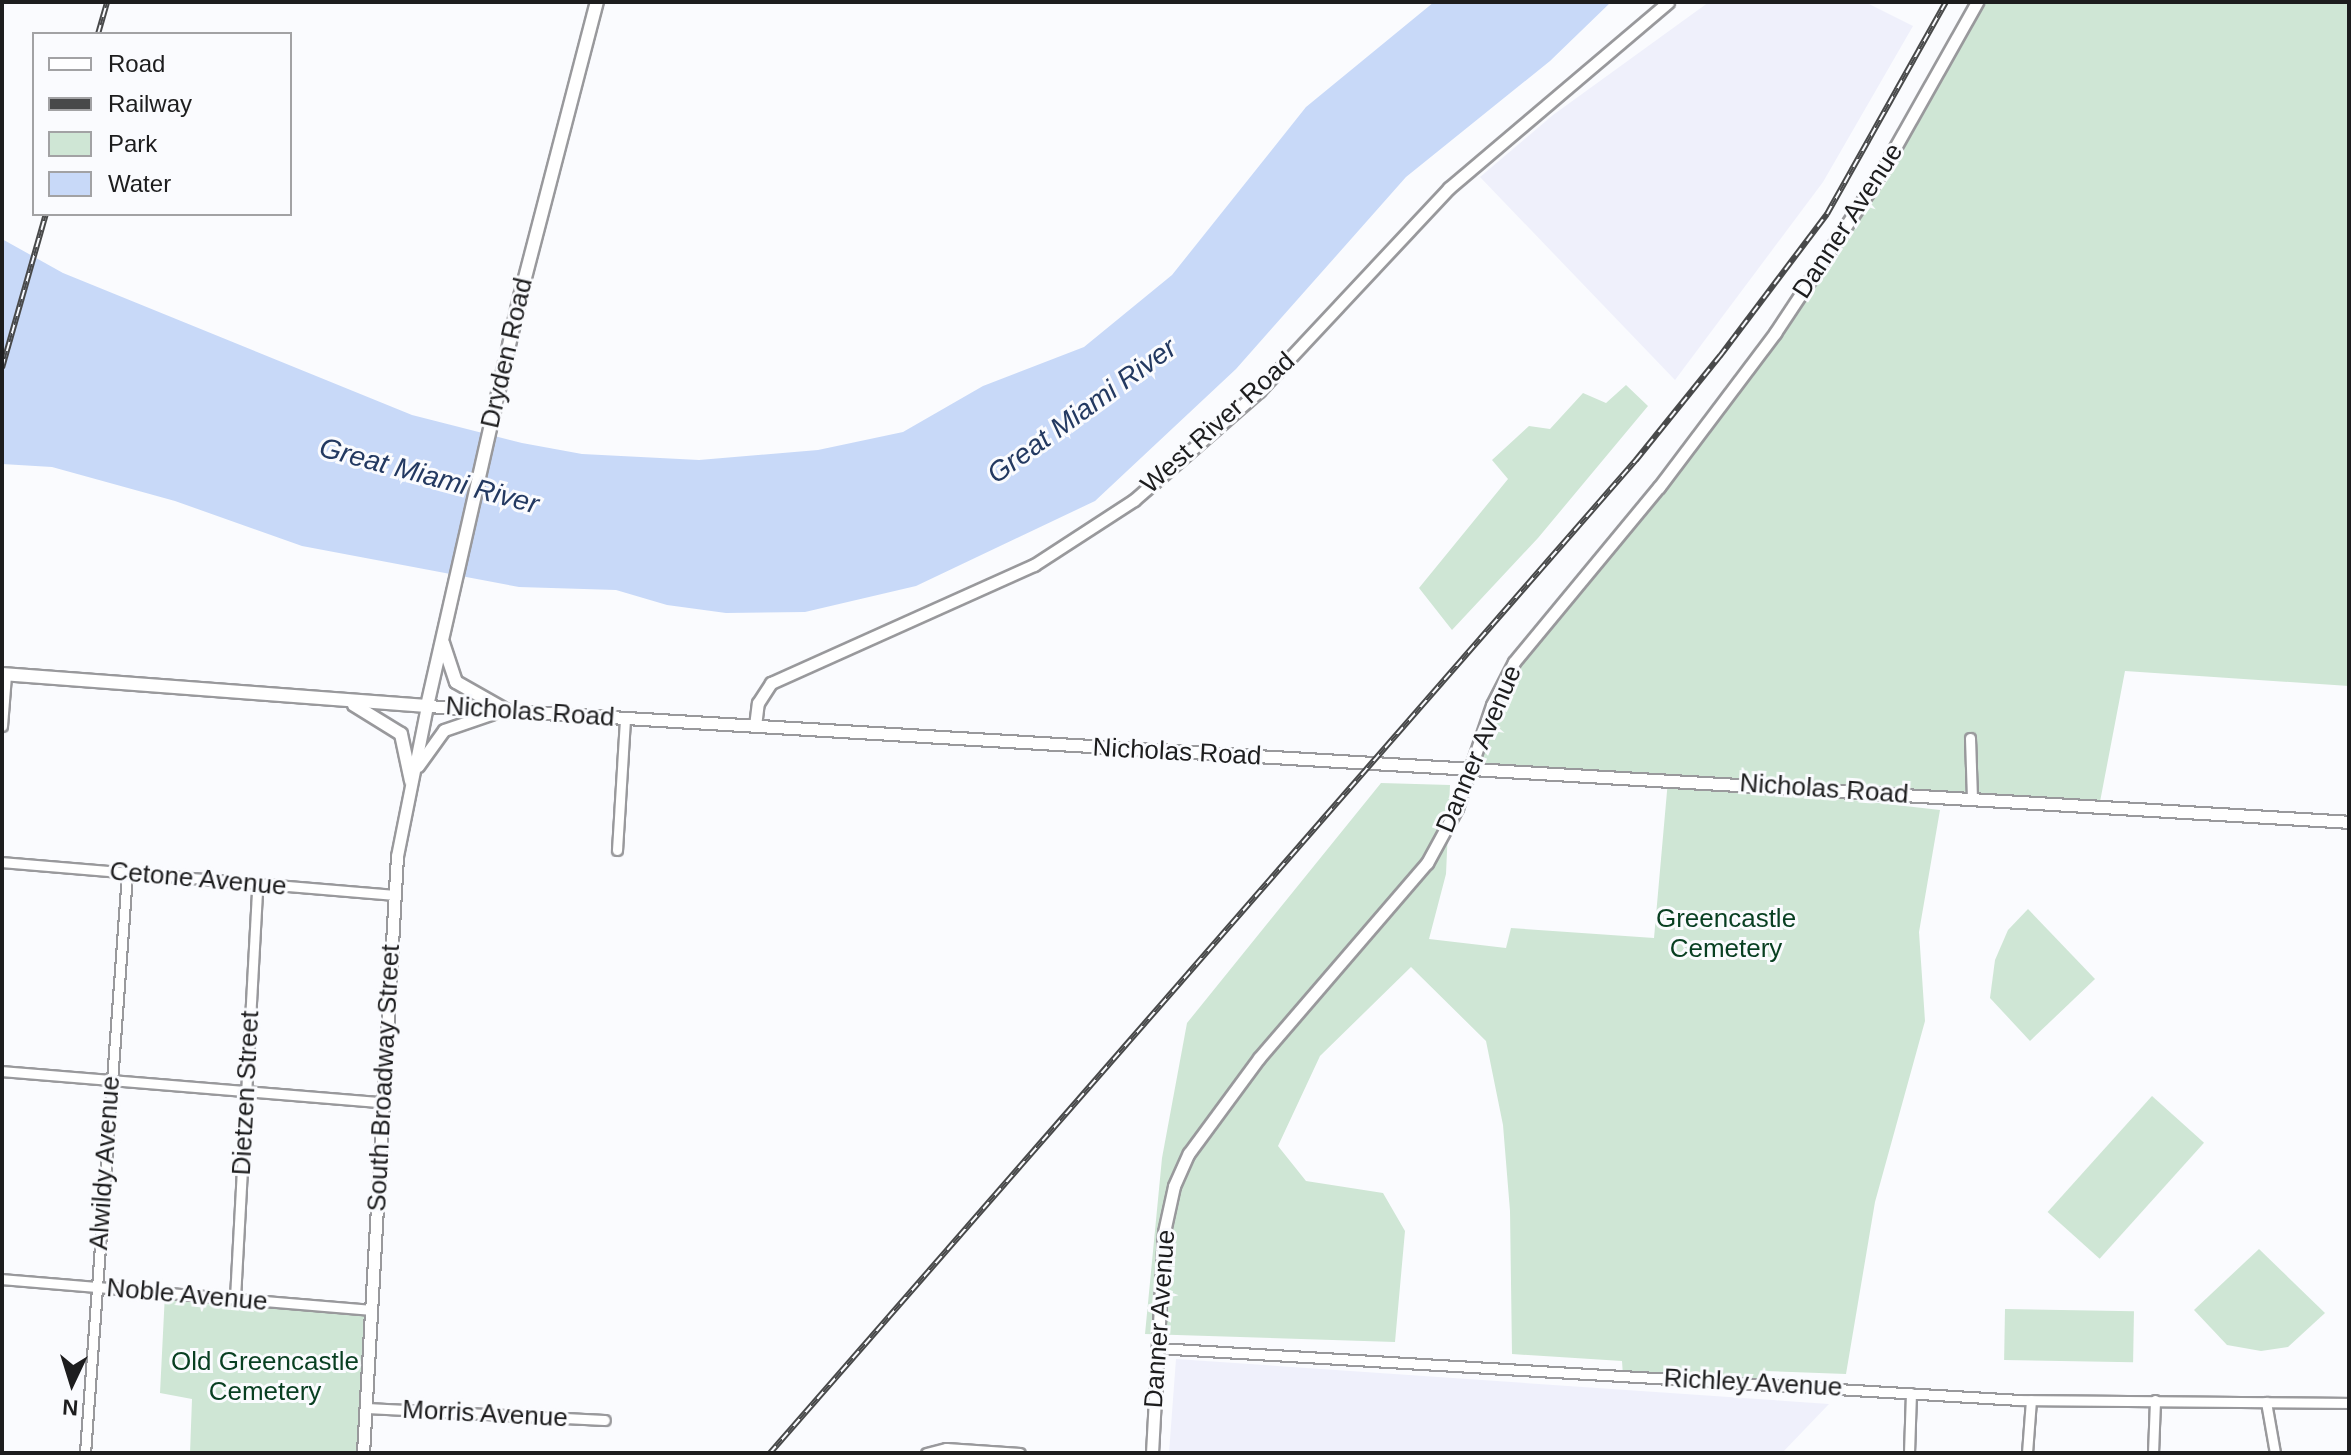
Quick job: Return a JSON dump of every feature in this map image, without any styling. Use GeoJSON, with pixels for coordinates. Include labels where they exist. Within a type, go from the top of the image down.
{"type":"FeatureCollection","features":[{"type":"Feature","properties":{"kind":"main road","name":"Dryden Road"},"geometry":{"type":"LineString","coordinates":[[427,706],[442,668],[442,635],[500,381],[597,2]]}},
{"type":"Feature","properties":{"kind":"main road"},"geometry":{"type":"LineString","coordinates":[[442,668],[465,689],[507,711]]}},
{"type":"Feature","properties":{"kind":"main road","name":"Nicholas Road"},"geometry":{"type":"LineString","coordinates":[[4,675],[427,706]]}},
{"type":"Feature","properties":{"kind":"main road"},"geometry":{"type":"LineString","coordinates":[[339,700],[374,713],[401,734],[411,781]]}},
{"type":"Feature","properties":{"kind":"street","name":"West River Road"},"geometry":{"type":"LineString","coordinates":[[755,726],[758,703],[771,683],[1034,565],[1134,500],[1259,391],[1363,275],[1449,188],[1668,2]]}},
{"type":"Feature","properties":{"kind":"street","name":"Danner Avenue"},"geometry":{"type":"LineString","coordinates":[[1152,1453],[1164,1232],[1183,1164],[1251,1068],[1408,890],[1442,838],[1472,767],[1492,705],[1523,648],[1659,487],[1775,333],[1879,176],[1977,2]]}},
{"type":"Feature","properties":{"kind":"street"},"geometry":{"type":"LineString","coordinates":[[2,726],[4,675]]}},
{"type":"Feature","properties":{"kind":"street","name":"Nicholas Road"},"geometry":{"type":"LineString","coordinates":[[427,706],[2349,822]]}},
{"type":"Feature","properties":{"kind":"street","name":"South Broadway Street"},"geometry":{"type":"LineString","coordinates":[[363,1453],[394,895],[411,781],[427,706]]}},
{"type":"Feature","properties":{"kind":"street"},"geometry":{"type":"LineString","coordinates":[[411,781],[444,730],[507,711]]}},
{"type":"Feature","properties":{"kind":"street"},"geometry":{"type":"LineString","coordinates":[[617,850],[625,719]]}},
{"type":"Feature","properties":{"kind":"street"},"geometry":{"type":"LineString","coordinates":[[1970,738],[1972,799]]}},
{"type":"Feature","properties":{"kind":"street","name":"Cetone Avenue"},"geometry":{"type":"LineString","coordinates":[[2,862],[257,887],[394,895]]}},
{"type":"Feature","properties":{"kind":"street","name":"Alwildy Avenue"},"geometry":{"type":"LineString","coordinates":[[85,1453],[127,874]]}},
{"type":"Feature","properties":{"kind":"street","name":"Dietzen Street"},"geometry":{"type":"LineString","coordinates":[[235,1298],[257,887]]}},
{"type":"Feature","properties":{"kind":"street"},"geometry":{"type":"LineString","coordinates":[[2,1071],[383,1102]]}},
{"type":"Feature","properties":{"kind":"street","name":"Noble Avenue"},"geometry":{"type":"LineString","coordinates":[[2,1279],[371,1310]]}},
{"type":"Feature","properties":{"kind":"street","name":"Richley Avenue"},"geometry":{"type":"LineString","coordinates":[[1157,1348],[2031,1400],[2349,1403]]}},
{"type":"Feature","properties":{"kind":"street"},"geometry":{"type":"LineString","coordinates":[[1909,1453],[1911,1393]]}},
{"type":"Feature","properties":{"kind":"street"},"geometry":{"type":"LineString","coordinates":[[2027,1453],[2031,1400]]}},
{"type":"Feature","properties":{"kind":"street"},"geometry":{"type":"LineString","coordinates":[[2153,1453],[2155,1400]]}},
{"type":"Feature","properties":{"kind":"street"},"geometry":{"type":"LineString","coordinates":[[2266,1402],[2275,1453]]}},
{"type":"Feature","properties":{"kind":"street","name":"Morris Avenue"},"geometry":{"type":"LineString","coordinates":[[366,1408],[605,1420]]}},
{"type":"Feature","properties":{"kind":"street"},"geometry":{"type":"LineString","coordinates":[[926,1453],[946,1448],[1020,1453]]}},
{"type":"Feature","properties":{"kind":"shaded area"},"geometry":{"type":"Polygon","coordinates":[[[1709,2],[1865,2],[1913,26],[1823,182],[1675,380],[1480,177],[1553,115],[1709,2]]]}},
{"type":"Feature","properties":{"kind":"shaded area"},"geometry":{"type":"Polygon","coordinates":[[[1176,1359],[1829,1404],[1782,1453],[1169,1453],[1176,1359]]]}},
{"type":"Feature","properties":{"kind":"green space","name":"Greencastle Cemetery"},"geometry":{"type":"Polygon","coordinates":[[[1977,2],[2349,2],[2349,686],[2125,671],[2099,807],[1808,795],[1940,810],[1919,932],[1925,1021],[1875,1202],[1846,1374],[1764,1371],[1762,1383],[1623,1376],[1622,1361],[1512,1354],[1510,1211],[1503,1125],[1486,1041],[1411,967],[1320,1056],[1278,1146],[1306,1181],[1383,1193],[1405,1231],[1395,1342],[1145,1334],[1162,1158],[1187,1023],[1381,783],[1450,785],[1446,874],[1429,939],[1506,948],[1511,928],[1654,938],[1668,780],[1472,767],[1502,683],[1659,487],[1841,236],[1977,2]]]}},
{"type":"Feature","properties":{"kind":"green space"},"geometry":{"type":"Polygon","coordinates":[[[1626,385],[1648,406],[1538,538],[1452,630],[1419,588],[1508,479],[1492,460],[1529,426],[1550,429],[1583,393],[1606,403],[1626,385]]]}},
{"type":"Feature","properties":{"kind":"green space"},"geometry":{"type":"Polygon","coordinates":[[[2028,909],[2095,979],[2030,1041],[1990,998],[1995,960],[2008,930],[2028,909]]]}},
{"type":"Feature","properties":{"kind":"green space"},"geometry":{"type":"Polygon","coordinates":[[[2152,1096],[2204,1143],[2100,1259],[2048,1212],[2152,1096]]]}},
{"type":"Feature","properties":{"kind":"green space"},"geometry":{"type":"Polygon","coordinates":[[[2259,1249],[2325,1313],[2288,1347],[2261,1351],[2227,1345],[2194,1310],[2259,1249]]]}},
{"type":"Feature","properties":{"kind":"green space","name":"Old Greencastle Cemetery"},"geometry":{"type":"Polygon","coordinates":[[[165,1293],[371,1310],[363,1453],[190,1453],[192,1399],[160,1393],[165,1293]]]}},
{"type":"Feature","properties":{"kind":"green space"},"geometry":{"type":"Polygon","coordinates":[[[2005,1309],[2134,1311],[2133,1362],[2004,1360],[2005,1309]]]}},
{"type":"Feature","properties":{"kind":"water","name":"Great Miami River"},"geometry":{"type":"Polygon","coordinates":[[[1434,2],[1611,2],[1550,61],[1406,177],[1236,369],[1095,501],[916,586],[805,612],[726,613],[667,605],[616,590],[519,587],[302,546],[175,501],[52,467],[2,464],[2,239],[63,273],[412,415],[522,443],[582,454],[699,460],[818,450],[903,432],[983,386],[1084,347],[1172,275],[1306,107],[1434,2]]]}},
{"type":"Feature","properties":{"kind":"railway"},"geometry":{"type":"LineString","coordinates":[[99,32],[107,2]]}},
{"type":"Feature","properties":{"kind":"railway"},"geometry":{"type":"LineString","coordinates":[[770,1453],[1636,460],[1720,356],[1827,214],[1946,2]]}},
{"type":"Feature","properties":{"kind":"railway"},"geometry":{"type":"LineString","coordinates":[[2,368],[45,216]]}}]}
